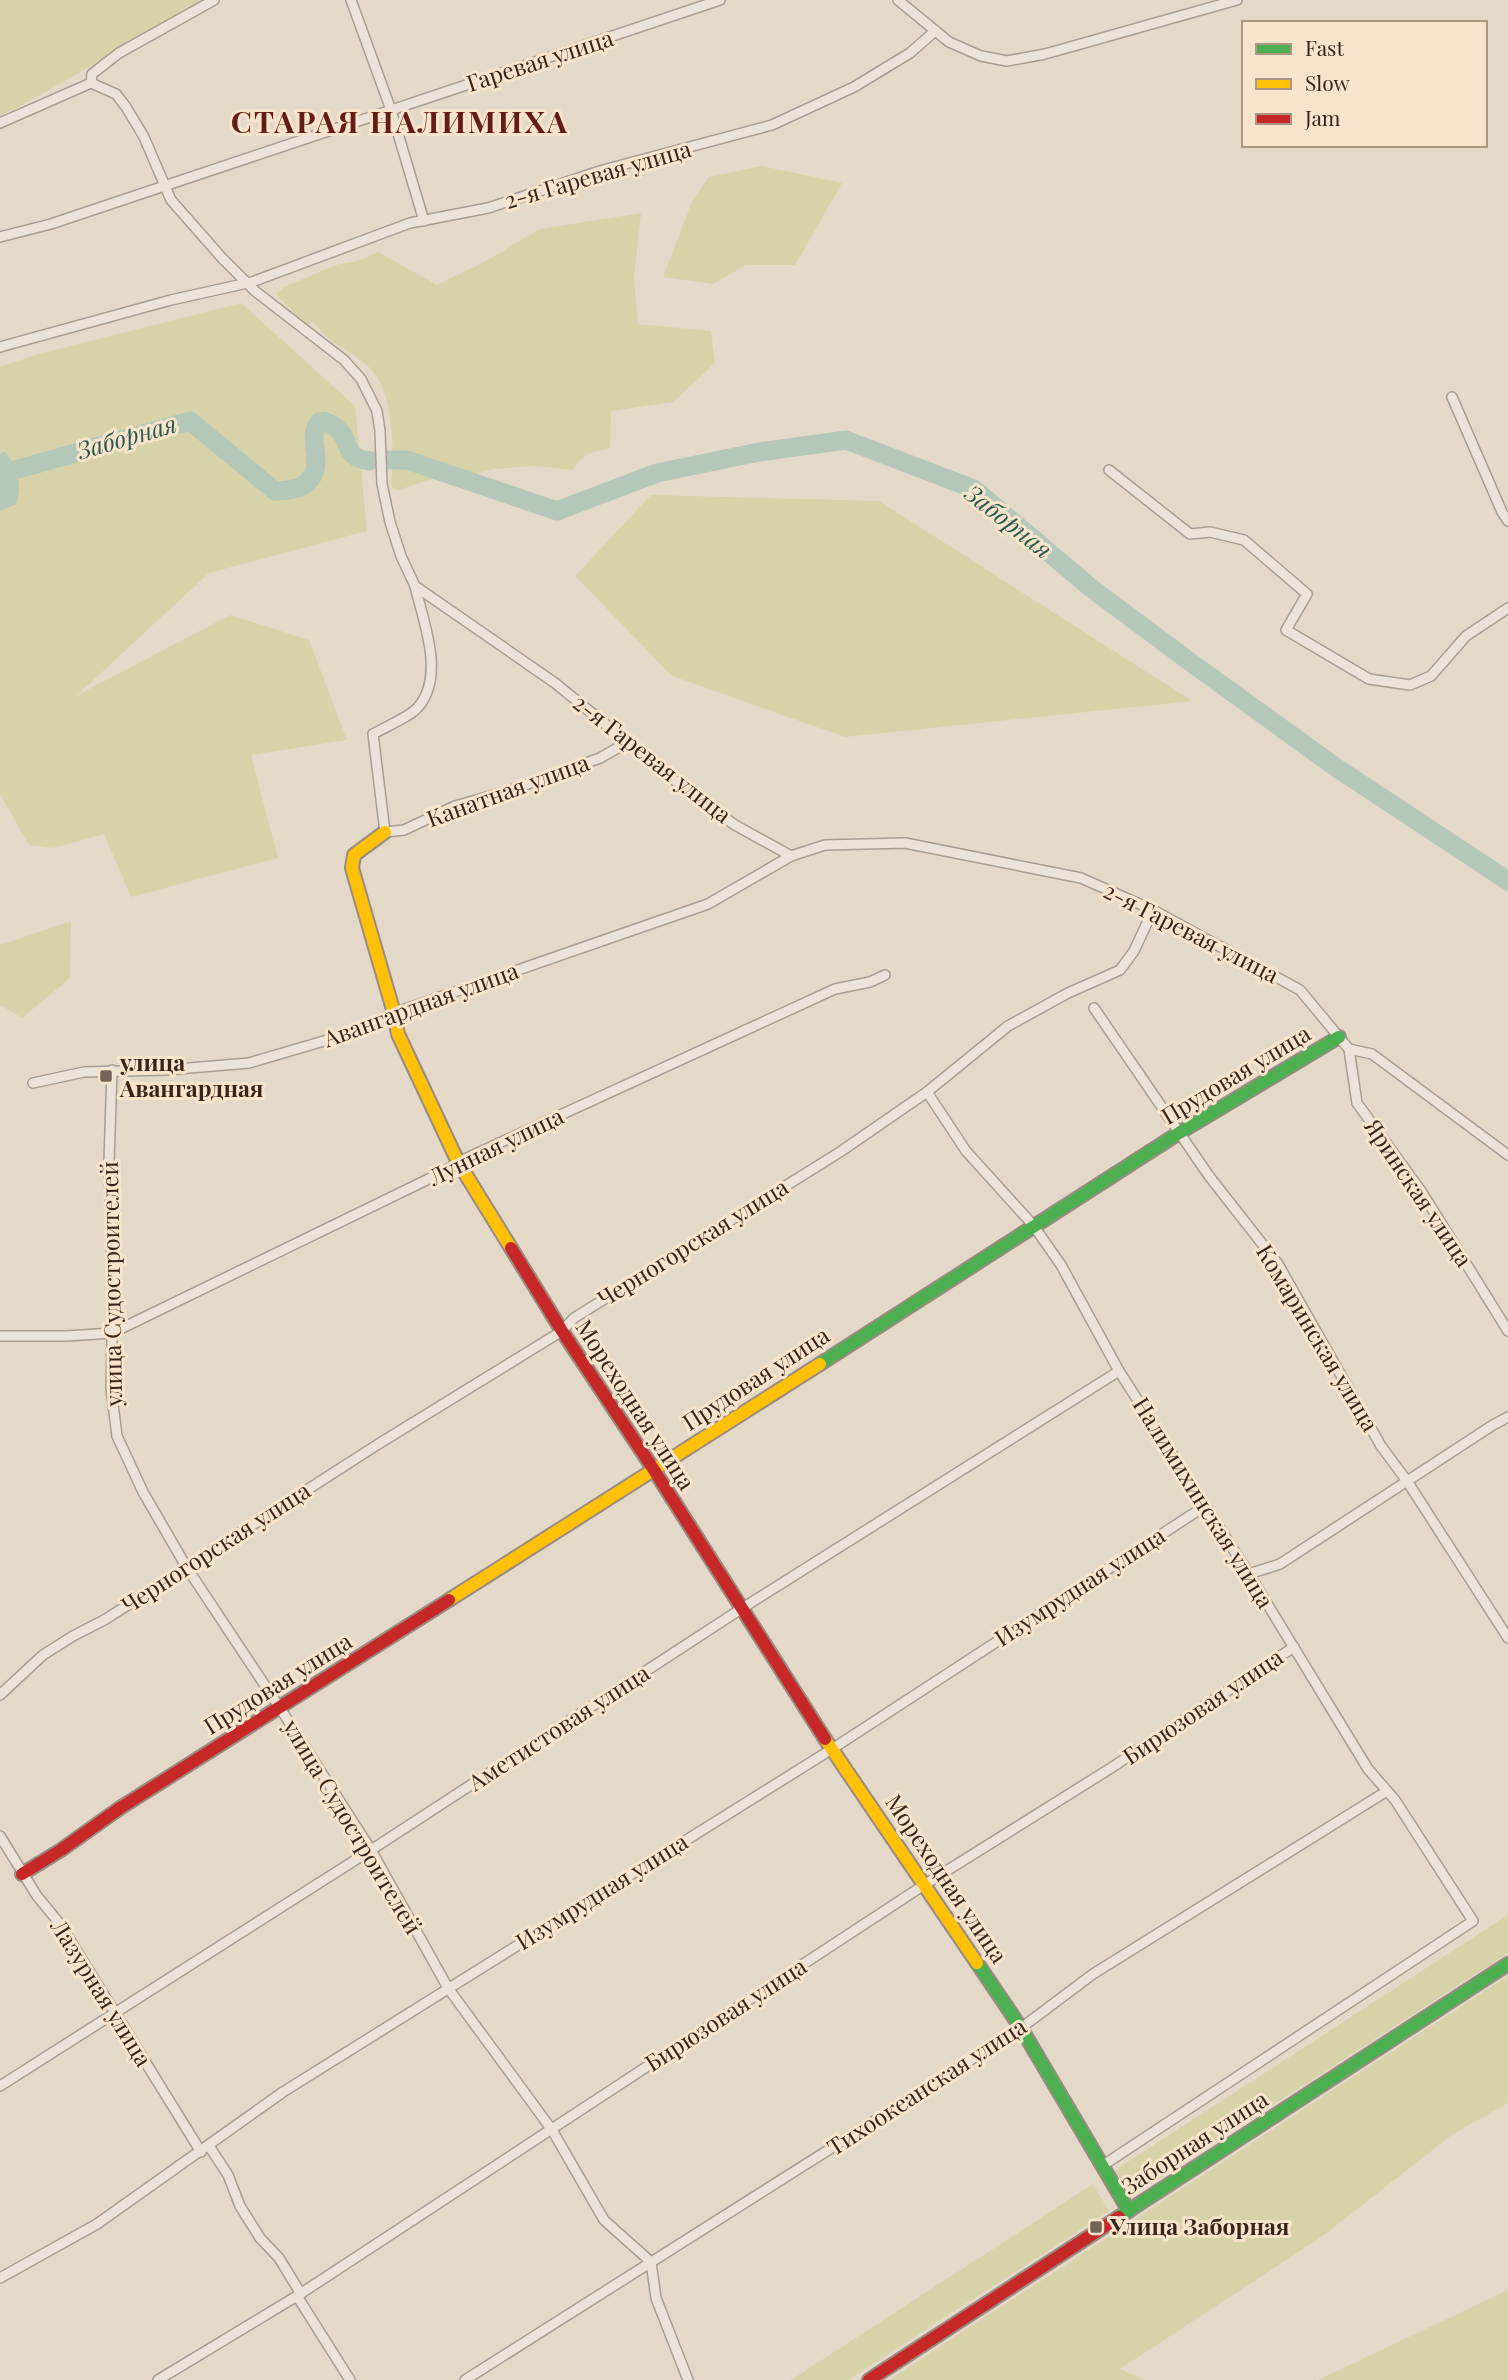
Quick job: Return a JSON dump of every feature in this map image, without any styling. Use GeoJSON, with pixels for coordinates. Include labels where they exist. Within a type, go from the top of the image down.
{"type":"FeatureCollection","features":[{"type":"Feature","properties":{"kind":"street"},"geometry":{"type":"LineString","coordinates":[[91,83],[92,74],[119,53],[215,0]]}},
{"type":"Feature","properties":{"kind":"street"},"geometry":{"type":"LineString","coordinates":[[351,0],[391,110],[424,221]]}},
{"type":"Feature","properties":{"kind":"street","name":"Гаревая улица"},"geometry":{"type":"LineString","coordinates":[[0,237],[51,224],[720,0]]}},
{"type":"Feature","properties":{"kind":"street"},"geometry":{"type":"LineString","coordinates":[[898,0],[934,32],[962,49],[993,60],[1007,61],[1042,54],[1237,0]]}},
{"type":"Feature","properties":{"kind":"street","name":"2-я Гаревая улица"},"geometry":{"type":"LineString","coordinates":[[0,347],[172,299],[246,283],[410,223],[488,208],[603,170],[772,125],[814,108],[876,75],[934,32]]}},
{"type":"Feature","properties":{"kind":"street"},"geometry":{"type":"LineString","coordinates":[[0,123],[91,83],[116,94],[144,137],[171,200],[178,209],[246,283],[344,360],[367,389],[379,421],[386,506],[395,540],[415,586],[431,655],[430,687],[418,708],[373,734],[386,832]]}},
{"type":"Feature","properties":{"kind":"street"},"geometry":{"type":"LineString","coordinates":[[1452,397],[1508,521]]}},
{"type":"Feature","properties":{"kind":"street"},"geometry":{"type":"LineString","coordinates":[[1109,470],[1190,534],[1210,532],[1244,540],[1307,594],[1286,630],[1369,679],[1410,685],[1431,676],[1465,636],[1508,608]]}},
{"type":"Feature","properties":{"kind":"street","name":"2-я Гаревая улица"},"geometry":{"type":"LineString","coordinates":[[415,586],[555,683],[695,797],[735,825],[790,856],[825,845],[905,843],[1081,878],[1153,910],[1300,990],[1349,1049]]}},
{"type":"Feature","properties":{"kind":"street","name":"Канатная улица"},"geometry":{"type":"LineString","coordinates":[[386,832],[404,830],[455,806],[508,791],[600,758],[628,742]]}},
{"type":"Feature","properties":{"kind":"street","name":"Мореходная улица"},"geometry":{"type":"LineString","coordinates":[[386,832],[354,855],[352,869],[398,1034],[458,1162],[562,1331],[832,1749],[1021,2028],[1129,2211]]}},
{"type":"Feature","properties":{"kind":"street","name":"Авангардная улица"},"geometry":{"type":"LineString","coordinates":[[33,1083],[84,1072],[166,1070],[249,1063],[358,1031],[394,1013],[708,904],[790,856]]}},
{"type":"Feature","properties":{"kind":"street","name":"Черногорская улица"},"geometry":{"type":"LineString","coordinates":[[0,1695],[43,1656],[562,1331],[574,1318],[839,1152],[927,1092],[1008,1026],[1068,993],[1120,970],[1134,951],[1153,910]]}},
{"type":"Feature","properties":{"kind":"street","name":"Лунная улица"},"geometry":{"type":"LineString","coordinates":[[112,1333],[445,1171],[458,1162],[835,989],[870,982],[885,975]]}},
{"type":"Feature","properties":{"kind":"street","name":"Комаринская улица"},"geometry":{"type":"LineString","coordinates":[[1094,1008],[1209,1176],[1278,1264],[1381,1446],[1508,1638]]}},
{"type":"Feature","properties":{"kind":"street","name":"Прудовая улица"},"geometry":{"type":"LineString","coordinates":[[22,1874],[120,1808],[654,1470],[1033,1225],[1339,1037]]}},
{"type":"Feature","properties":{"kind":"street"},"geometry":{"type":"LineString","coordinates":[[1349,1049],[1372,1054],[1508,1155]]}},
{"type":"Feature","properties":{"kind":"street","name":"Яринская улица"},"geometry":{"type":"LineString","coordinates":[[1349,1049],[1356,1103],[1421,1191],[1508,1331]]}},
{"type":"Feature","properties":{"kind":"street","name":"улица Судостроителей"},"geometry":{"type":"LineString","coordinates":[[112,1070],[109,1163],[111,1388],[117,1436],[143,1492],[187,1568],[281,1708],[371,1850],[447,1988],[552,2130],[604,2220],[651,2262]]}},
{"type":"Feature","properties":{"kind":"street","name":"Налимихинская улица"},"geometry":{"type":"LineString","coordinates":[[927,1092],[966,1151],[1033,1225],[1061,1265],[1119,1371],[1249,1574],[1368,1769],[1387,1791],[1473,1922],[1102,2166]]}},
{"type":"Feature","properties":{"kind":"street"},"geometry":{"type":"LineString","coordinates":[[0,1336],[112,1333]]}},
{"type":"Feature","properties":{"kind":"street","name":"Аметистовая улица"},"geometry":{"type":"LineString","coordinates":[[0,2086],[371,1850],[741,1609],[1119,1371]]}},
{"type":"Feature","properties":{"kind":"street"},"geometry":{"type":"LineString","coordinates":[[1249,1574],[1280,1564],[1508,1417]]}},
{"type":"Feature","properties":{"kind":"street","name":"Изумрудная улица"},"geometry":{"type":"LineString","coordinates":[[0,2278],[97,2224],[283,2092],[832,1749],[1205,1506]]}},
{"type":"Feature","properties":{"kind":"street","name":"Бирюзовая улица"},"geometry":{"type":"LineString","coordinates":[[158,2380],[299,2295],[924,1885],[1111,1768],[1294,1647]]}},
{"type":"Feature","properties":{"kind":"street","name":"Тихоокеанская улица"},"geometry":{"type":"LineString","coordinates":[[465,2380],[1021,2028],[1094,1974],[1387,1791]]}},
{"type":"Feature","properties":{"kind":"street","name":"Лазурная улица"},"geometry":{"type":"LineString","coordinates":[[0,1836],[22,1874],[60,1924],[205,2149],[228,2175],[240,2206],[279,2258],[350,2380]]}},
{"type":"Feature","properties":{"kind":"street","name":"Заборная улица"},"geometry":{"type":"LineString","coordinates":[[869,2380],[1508,1964]]}},
{"type":"Feature","properties":{"kind":"street"},"geometry":{"type":"LineString","coordinates":[[651,2262],[656,2298],[688,2380]]}},
{"type":"Feature","properties":{"kind":"shaded area"},"geometry":{"type":"Polygon","coordinates":[[[0,0],[207,0],[0,115],[0,0]]]}},
{"type":"Feature","properties":{"kind":"shaded area"},"geometry":{"type":"Polygon","coordinates":[[[762,166],[842,183],[795,265],[746,265],[713,284],[663,277],[692,202],[709,177],[762,166]]]}},
{"type":"Feature","properties":{"kind":"shaded area"},"geometry":{"type":"Polygon","coordinates":[[[641,213],[634,277],[638,324],[711,331],[715,363],[673,402],[611,411],[610,448],[588,454],[572,470],[536,466],[493,469],[451,481],[431,479],[399,490],[394,489],[391,485],[391,422],[377,377],[368,366],[329,338],[313,322],[306,325],[276,294],[284,287],[336,265],[357,261],[378,252],[437,285],[486,261],[540,229],[641,213]]]}},
{"type":"Feature","properties":{"kind":"shaded area"},"geometry":{"type":"Polygon","coordinates":[[[241,303],[355,406],[367,531],[209,573],[76,696],[230,615],[309,640],[347,740],[251,755],[278,858],[131,897],[104,834],[54,848],[29,845],[0,794],[0,511],[6,509],[6,451],[0,452],[0,367],[39,354],[241,303]]]}},
{"type":"Feature","properties":{"kind":"shaded area"},"geometry":{"type":"Polygon","coordinates":[[[5,451],[16,470],[19,490],[16,504],[0,511],[0,453],[5,451]]]}},
{"type":"Feature","properties":{"kind":"shaded area"},"geometry":{"type":"Polygon","coordinates":[[[651,495],[879,501],[1192,701],[845,737],[672,676],[575,576],[651,495]]]}},
{"type":"Feature","properties":{"kind":"shaded area"},"geometry":{"type":"Polygon","coordinates":[[[71,921],[70,978],[22,1018],[0,1005],[0,945],[71,921]]]}},
{"type":"Feature","properties":{"kind":"shaded area"},"geometry":{"type":"Polygon","coordinates":[[[1508,1915],[1508,1953],[1131,2197],[1115,2170],[1508,1915]]]}},
{"type":"Feature","properties":{"kind":"shaded area"},"geometry":{"type":"Polygon","coordinates":[[[1508,1976],[1508,2103],[1453,2134],[1324,2235],[1120,2369],[1145,2380],[889,2380],[1508,1976]]]}},
{"type":"Feature","properties":{"kind":"shaded area"},"geometry":{"type":"Polygon","coordinates":[[[1093,2184],[1109,2211],[848,2380],[791,2380],[1093,2184]]]}},
{"type":"Feature","properties":{"kind":"shaded area"},"geometry":{"type":"Polygon","coordinates":[[[1508,2290],[1508,2380],[1318,2380],[1508,2290]]]}},
{"type":"Feature","properties":{"kind":"waterway","name":"Заборная"},"geometry":{"type":"LineString","coordinates":[[0,474],[190,421],[275,491],[297,488],[312,476],[316,461],[314,437],[319,422],[324,421],[334,426],[345,438],[353,455],[370,461]]}},
{"type":"Feature","properties":{"kind":"waterway","name":"Заборная"},"geometry":{"type":"LineString","coordinates":[[390,460],[407,460],[557,511],[657,473],[759,452],[846,440],[974,489],[1091,588],[1193,664],[1334,766],[1508,881]]}},
{"type":"Feature","properties":{"kind":"traffic: fast"},"geometry":{"type":"LineString","coordinates":[[820,1364],[1179,1133],[1339,1037]]}},
{"type":"Feature","properties":{"kind":"traffic: fast"},"geometry":{"type":"LineString","coordinates":[[977,1963],[1021,2028],[1129,2211]]}},
{"type":"Feature","properties":{"kind":"traffic: fast"},"geometry":{"type":"LineString","coordinates":[[1119,2217],[1508,1964]]}},
{"type":"Feature","properties":{"kind":"traffic: slow"},"geometry":{"type":"LineString","coordinates":[[385,832],[354,855],[352,868],[398,1034],[458,1162],[511,1248]]}},
{"type":"Feature","properties":{"kind":"traffic: slow"},"geometry":{"type":"LineString","coordinates":[[449,1600],[820,1364]]}},
{"type":"Feature","properties":{"kind":"traffic: slow"},"geometry":{"type":"LineString","coordinates":[[825,1739],[977,1963]]}},
{"type":"Feature","properties":{"kind":"traffic: jam"},"geometry":{"type":"LineString","coordinates":[[511,1248],[825,1739]]}},
{"type":"Feature","properties":{"kind":"traffic: jam"},"geometry":{"type":"LineString","coordinates":[[22,1874],[120,1808],[449,1600]]}},
{"type":"Feature","properties":{"kind":"traffic: jam"},"geometry":{"type":"LineString","coordinates":[[869,2380],[1119,2217]]}},
{"type":"Feature","properties":{"kind":"place","name":"улица Авангардная"},"geometry":{"type":"Point","coordinates":[106,1076]}},
{"type":"Feature","properties":{"kind":"place","name":"Улица Заборная"},"geometry":{"type":"Point","coordinates":[1096,2227]}},
{"type":"Feature","properties":{"kind":"district","name":"СТАРАЯ НАЛИМИХА"},"geometry":{"type":"Point","coordinates":[400,123]}}]}
